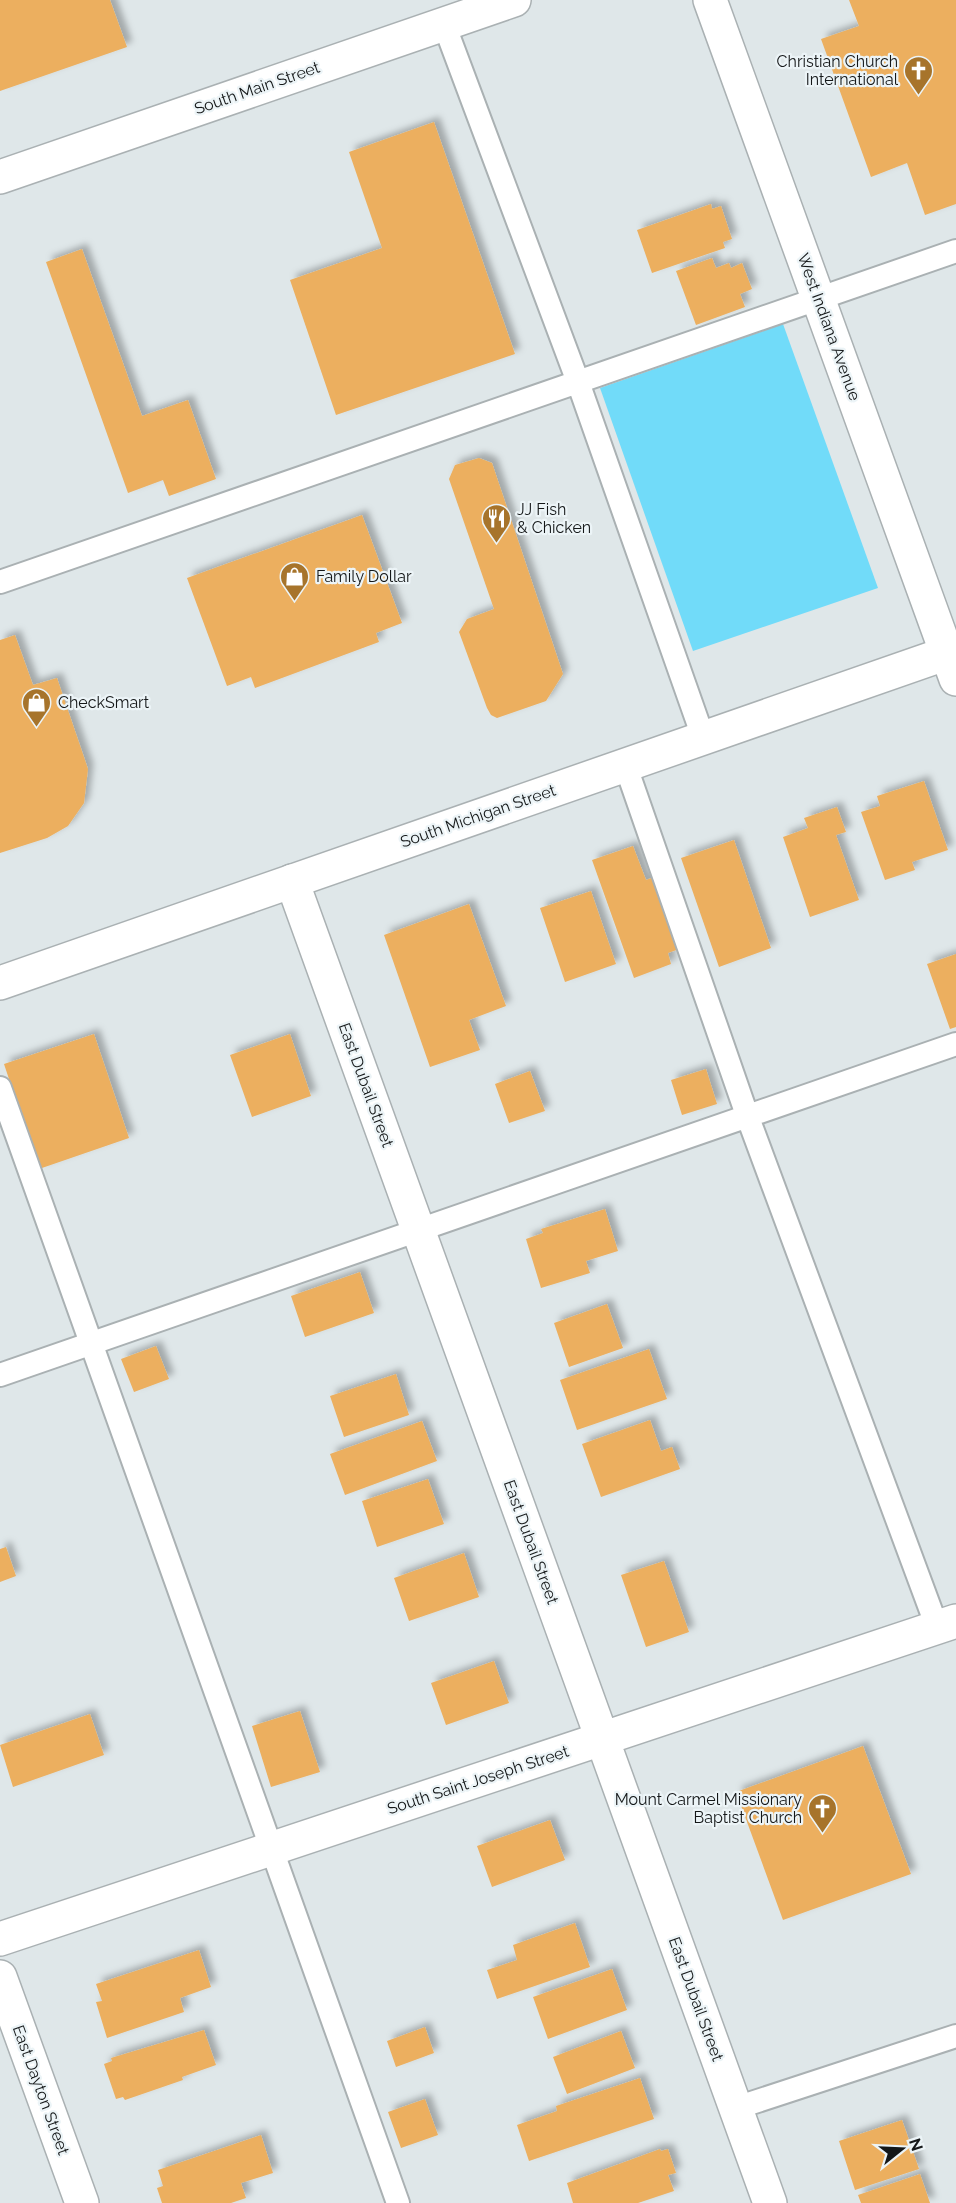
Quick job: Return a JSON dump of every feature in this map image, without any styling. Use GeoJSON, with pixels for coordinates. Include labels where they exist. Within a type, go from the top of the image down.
{"type":"FeatureCollection","features":[{"type":"Feature","properties":{"kind":"street","name":"South Main Street"},"geometry":{"type":"LineString","coordinates":[[0,177],[514,0]]}},
{"type":"Feature","properties":{"kind":"street","name":"West Indiana Avenue"},"geometry":{"type":"LineString","coordinates":[[710,0],[953,661]]}},
{"type":"Feature","properties":{"kind":"street","name":"South Michigan Street"},"geometry":{"type":"LineString","coordinates":[[0,983],[703,737],[953,661]]}},
{"type":"Feature","properties":{"kind":"street","name":"East Dubail Street"},"geometry":{"type":"LineString","coordinates":[[292,881],[770,2203]]}},
{"type":"Feature","properties":{"kind":"street","name":"South Saint Joseph Street"},"geometry":{"type":"LineString","coordinates":[[0,1939],[946,1624]]}},
{"type":"Feature","properties":{"kind":"street","name":"East Dayton Street"},"geometry":{"type":"LineString","coordinates":[[0,1977],[82,2203]]}},
{"type":"Feature","properties":{"kind":"lane"},"geometry":{"type":"LineString","coordinates":[[444,24],[578,382],[703,737]]}},
{"type":"Feature","properties":{"kind":"lane"},"geometry":{"type":"LineString","coordinates":[[0,582],[956,251]]}},
{"type":"Feature","properties":{"kind":"lane"},"geometry":{"type":"LineString","coordinates":[[625,764],[747,1115],[946,1624]]}},
{"type":"Feature","properties":{"kind":"lane"},"geometry":{"type":"LineString","coordinates":[[0,1375],[956,1044]]}},
{"type":"Feature","properties":{"kind":"lane"},"geometry":{"type":"LineString","coordinates":[[0,1088],[398,2203]]}},
{"type":"Feature","properties":{"kind":"lane"},"geometry":{"type":"LineString","coordinates":[[736,2108],[956,2036]]}},
{"type":"Feature","properties":{"kind":"shaded area"},"geometry":{"type":"Polygon","coordinates":[[[783,324],[878,588],[693,651],[600,388],[783,324]]]}},
{"type":"Feature","properties":{"kind":"building"},"geometry":{"type":"Polygon","coordinates":[[[0,0],[110,0],[127,47],[0,91],[0,0]]]}},
{"type":"Feature","properties":{"kind":"building","name":"Christian Church International"},"geometry":{"type":"Polygon","coordinates":[[[849,0],[956,0],[956,204],[925,215],[907,163],[871,177],[821,39],[859,26],[849,0]]]}},
{"type":"Feature","properties":{"kind":"building"},"geometry":{"type":"Polygon","coordinates":[[[434,122],[515,354],[336,415],[290,280],[382,248],[349,152],[434,122]]]}},
{"type":"Feature","properties":{"kind":"building"},"geometry":{"type":"Polygon","coordinates":[[[711,204],[712,209],[721,206],[732,239],[723,242],[725,248],[652,273],[637,230],[711,204]]]}},
{"type":"Feature","properties":{"kind":"building"},"geometry":{"type":"Polygon","coordinates":[[[82,249],[142,416],[188,400],[216,479],[169,496],[163,480],[128,493],[46,262],[82,249]]]}},
{"type":"Feature","properties":{"kind":"building"},"geometry":{"type":"Polygon","coordinates":[[[712,258],[716,268],[729,263],[731,268],[742,263],[752,289],[740,294],[745,307],[696,325],[676,271],[712,258]]]}},
{"type":"Feature","properties":{"kind":"building","name":"JJ Fish & Chicken"},"geometry":{"type":"Polygon","coordinates":[[[479,458],[492,463],[563,674],[546,701],[497,718],[491,715],[487,708],[459,632],[467,619],[494,609],[449,479],[455,465],[479,458]]]}},
{"type":"Feature","properties":{"kind":"building","name":"Family Dollar"},"geometry":{"type":"Polygon","coordinates":[[[362,515],[402,623],[376,633],[379,642],[255,688],[251,677],[227,686],[187,578],[362,515]]]}},
{"type":"Feature","properties":{"kind":"building","name":"CheckSmart"},"geometry":{"type":"Polygon","coordinates":[[[15,635],[33,685],[57,678],[88,769],[84,803],[68,826],[47,838],[0,853],[0,640],[15,635]]]}},
{"type":"Feature","properties":{"kind":"building"},"geometry":{"type":"Polygon","coordinates":[[[924,781],[948,850],[912,862],[915,870],[885,880],[861,812],[880,806],[877,796],[924,781]]]}},
{"type":"Feature","properties":{"kind":"building"},"geometry":{"type":"Polygon","coordinates":[[[837,807],[846,832],[836,835],[859,900],[810,917],[783,837],[808,828],[804,818],[837,807]]]}},
{"type":"Feature","properties":{"kind":"building"},"geometry":{"type":"Polygon","coordinates":[[[734,840],[771,948],[719,967],[681,858],[734,840]]]}},
{"type":"Feature","properties":{"kind":"building"},"geometry":{"type":"Polygon","coordinates":[[[633,846],[646,880],[657,876],[682,948],[668,953],[671,964],[634,978],[592,860],[633,846]]]}},
{"type":"Feature","properties":{"kind":"building"},"geometry":{"type":"Polygon","coordinates":[[[591,891],[616,964],[565,982],[540,908],[591,891]]]}},
{"type":"Feature","properties":{"kind":"building"},"geometry":{"type":"Polygon","coordinates":[[[469,904],[506,1006],[469,1020],[480,1050],[430,1067],[384,935],[469,904]]]}},
{"type":"Feature","properties":{"kind":"building"},"geometry":{"type":"Polygon","coordinates":[[[956,954],[956,1027],[950,1029],[927,964],[956,954]]]}},
{"type":"Feature","properties":{"kind":"building"},"geometry":{"type":"Polygon","coordinates":[[[94,1034],[129,1138],[39,1169],[4,1064],[94,1034]]]}},
{"type":"Feature","properties":{"kind":"building"},"geometry":{"type":"Polygon","coordinates":[[[290,1034],[311,1096],[252,1117],[230,1055],[290,1034]]]}},
{"type":"Feature","properties":{"kind":"building"},"geometry":{"type":"Polygon","coordinates":[[[706,1069],[717,1104],[682,1115],[671,1080],[706,1069]]]}},
{"type":"Feature","properties":{"kind":"building"},"geometry":{"type":"Polygon","coordinates":[[[530,1071],[545,1111],[509,1123],[495,1084],[530,1071]]]}},
{"type":"Feature","properties":{"kind":"building"},"geometry":{"type":"Polygon","coordinates":[[[605,1209],[618,1251],[586,1261],[590,1273],[541,1288],[526,1239],[543,1233],[541,1229],[605,1209]]]}},
{"type":"Feature","properties":{"kind":"building"},"geometry":{"type":"Polygon","coordinates":[[[360,1272],[374,1313],[305,1337],[291,1296],[360,1272]]]}},
{"type":"Feature","properties":{"kind":"building"},"geometry":{"type":"Polygon","coordinates":[[[607,1304],[623,1348],[569,1367],[554,1323],[607,1304]]]}},
{"type":"Feature","properties":{"kind":"building"},"geometry":{"type":"Polygon","coordinates":[[[156,1346],[169,1379],[134,1392],[121,1359],[156,1346]]]}},
{"type":"Feature","properties":{"kind":"building"},"geometry":{"type":"Polygon","coordinates":[[[649,1349],[667,1399],[577,1430],[560,1380],[649,1349]]]}},
{"type":"Feature","properties":{"kind":"building"},"geometry":{"type":"Polygon","coordinates":[[[396,1374],[409,1415],[344,1437],[330,1396],[396,1374]]]}},
{"type":"Feature","properties":{"kind":"building"},"geometry":{"type":"Polygon","coordinates":[[[650,1420],[661,1451],[672,1447],[680,1469],[601,1497],[582,1444],[650,1420]]]}},
{"type":"Feature","properties":{"kind":"building"},"geometry":{"type":"Polygon","coordinates":[[[422,1421],[437,1461],[345,1495],[330,1454],[422,1421]]]}},
{"type":"Feature","properties":{"kind":"building"},"geometry":{"type":"Polygon","coordinates":[[[428,1479],[444,1524],[377,1547],[362,1501],[428,1479]]]}},
{"type":"Feature","properties":{"kind":"building"},"geometry":{"type":"Polygon","coordinates":[[[6,1547],[16,1576],[0,1582],[0,1549],[6,1547]]]}},
{"type":"Feature","properties":{"kind":"building"},"geometry":{"type":"Polygon","coordinates":[[[464,1553],[479,1597],[409,1621],[394,1578],[464,1553]]]}},
{"type":"Feature","properties":{"kind":"building"},"geometry":{"type":"Polygon","coordinates":[[[664,1561],[689,1632],[646,1647],[621,1575],[664,1561]]]}},
{"type":"Feature","properties":{"kind":"building"},"geometry":{"type":"Polygon","coordinates":[[[494,1661],[509,1703],[446,1725],[431,1683],[494,1661]]]}},
{"type":"Feature","properties":{"kind":"building"},"geometry":{"type":"Polygon","coordinates":[[[300,1711],[320,1772],[271,1787],[252,1726],[300,1711]]]}},
{"type":"Feature","properties":{"kind":"building"},"geometry":{"type":"Polygon","coordinates":[[[90,1714],[104,1755],[13,1787],[0,1745],[90,1714]]]}},
{"type":"Feature","properties":{"kind":"building","name":"Mount Carmel Missionary Baptist Church"},"geometry":{"type":"Polygon","coordinates":[[[863,1746],[911,1874],[783,1920],[736,1792],[863,1746]]]}},
{"type":"Feature","properties":{"kind":"building"},"geometry":{"type":"Polygon","coordinates":[[[550,1820],[565,1860],[492,1887],[477,1846],[550,1820]]]}},
{"type":"Feature","properties":{"kind":"building"},"geometry":{"type":"Polygon","coordinates":[[[575,1923],[590,1967],[497,1999],[487,1970],[517,1960],[513,1945],[575,1923]]]}},
{"type":"Feature","properties":{"kind":"building"},"geometry":{"type":"Polygon","coordinates":[[[199,1950],[211,1987],[180,1998],[184,2012],[107,2038],[96,2002],[102,2001],[96,1984],[199,1950]]]}},
{"type":"Feature","properties":{"kind":"building"},"geometry":{"type":"Polygon","coordinates":[[[612,1969],[627,2010],[548,2039],[533,1997],[612,1969]]]}},
{"type":"Feature","properties":{"kind":"building"},"geometry":{"type":"Polygon","coordinates":[[[425,2027],[434,2053],[396,2067],[387,2041],[425,2027]]]}},
{"type":"Feature","properties":{"kind":"building"},"geometry":{"type":"Polygon","coordinates":[[[204,2030],[216,2065],[182,2077],[183,2080],[125,2100],[123,2097],[116,2099],[104,2064],[112,2061],[111,2058],[204,2030]]]}},
{"type":"Feature","properties":{"kind":"building"},"geometry":{"type":"Polygon","coordinates":[[[621,2031],[635,2068],[567,2094],[553,2057],[621,2031]]]}},
{"type":"Feature","properties":{"kind":"building"},"geometry":{"type":"Polygon","coordinates":[[[640,2078],[654,2119],[529,2161],[517,2125],[557,2111],[556,2106],[640,2078]]]}},
{"type":"Feature","properties":{"kind":"building"},"geometry":{"type":"Polygon","coordinates":[[[425,2099],[438,2135],[401,2148],[388,2112],[425,2099]]]}},
{"type":"Feature","properties":{"kind":"building"},"geometry":{"type":"Polygon","coordinates":[[[902,2120],[919,2169],[855,2190],[839,2141],[902,2120]]]}},
{"type":"Feature","properties":{"kind":"building"},"geometry":{"type":"Polygon","coordinates":[[[261,2135],[273,2173],[241,2183],[246,2198],[231,2203],[162,2203],[157,2188],[163,2186],[158,2170],[261,2135]]]}},
{"type":"Feature","properties":{"kind":"building"},"geometry":{"type":"Polygon","coordinates":[[[660,2149],[661,2151],[668,2149],[676,2173],[668,2175],[674,2191],[638,2203],[573,2203],[567,2183],[660,2149]]]}},
{"type":"Feature","properties":{"kind":"building"},"geometry":{"type":"Polygon","coordinates":[[[920,2174],[930,2203],[861,2203],[858,2195],[920,2174]]]}},
{"type":"Feature","properties":{"kind":"place","name":"Christian Church International"},"geometry":{"type":"Point","coordinates":[919,96]}},
{"type":"Feature","properties":{"kind":"place","name":"JJ Fish & Chicken"},"geometry":{"type":"Point","coordinates":[496,544]}},
{"type":"Feature","properties":{"kind":"place","name":"Family Dollar"},"geometry":{"type":"Point","coordinates":[295,602]}},
{"type":"Feature","properties":{"kind":"place","name":"CheckSmart"},"geometry":{"type":"Point","coordinates":[37,728]}},
{"type":"Feature","properties":{"kind":"place","name":"Mount Carmel Missionary Baptist Church"},"geometry":{"type":"Point","coordinates":[823,1834]}}]}
